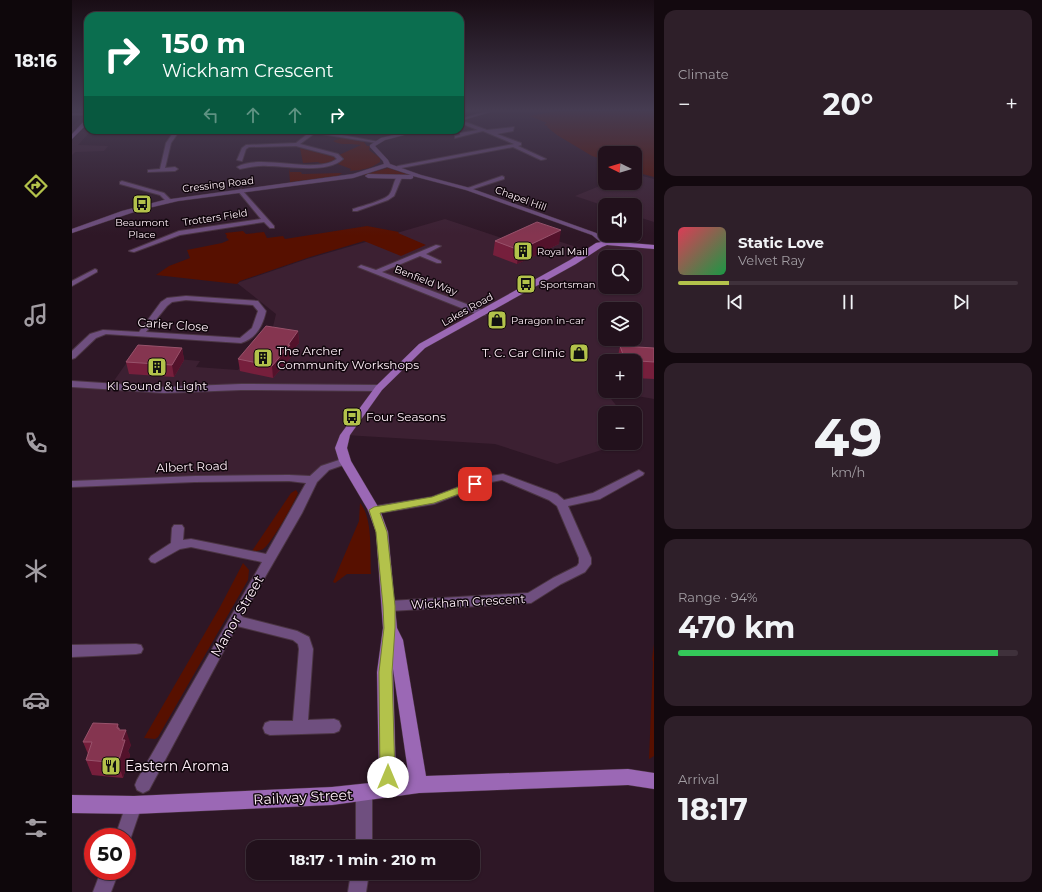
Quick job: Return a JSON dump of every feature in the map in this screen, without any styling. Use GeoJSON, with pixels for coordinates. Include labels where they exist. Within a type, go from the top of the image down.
{"type":"FeatureCollection","features":[{"type":"Feature","properties":{"kind":"main road"},"geometry":{"type":"LineString","coordinates":[[607,243],[654,247]]}},
{"type":"Feature","properties":{"kind":"main road","name":"Lakes Road"},"geometry":{"type":"LineString","coordinates":[[346,461],[341,448],[345,435],[380,388],[422,346],[573,262],[599,245],[607,243]]}},
{"type":"Feature","properties":{"kind":"main road"},"geometry":{"type":"LineString","coordinates":[[346,461],[374,510],[382,532],[390,628],[385,672],[388,788]]}},
{"type":"Feature","properties":{"kind":"main road"},"geometry":{"type":"LineString","coordinates":[[390,628],[396,640],[419,785]]}},
{"type":"Feature","properties":{"kind":"main road","name":"Railway Street"},"geometry":{"type":"LineString","coordinates":[[72,804],[134,805],[332,796],[419,785],[628,777],[654,781]]}},
{"type":"Feature","properties":{"kind":"street"},"geometry":{"type":"LineString","coordinates":[[162,170],[166,152]]}},
{"type":"Feature","properties":{"kind":"street"},"geometry":{"type":"LineString","coordinates":[[240,160],[243,152]]}},
{"type":"Feature","properties":{"kind":"street"},"geometry":{"type":"LineString","coordinates":[[240,167],[254,167],[269,164],[306,166],[330,164],[340,159],[334,154],[323,152]]}},
{"type":"Feature","properties":{"kind":"street"},"geometry":{"type":"LineString","coordinates":[[377,152],[386,161],[387,165]]}},
{"type":"Feature","properties":{"kind":"street"},"geometry":{"type":"LineString","coordinates":[[398,168],[480,152]]}},
{"type":"Feature","properties":{"kind":"street"},"geometry":{"type":"LineString","coordinates":[[527,152],[543,159]]}},
{"type":"Feature","properties":{"kind":"street","name":"Chapel Hill"},"geometry":{"type":"LineString","coordinates":[[387,165],[426,178],[468,189],[594,234],[607,243]]}},
{"type":"Feature","properties":{"kind":"street","name":"Cressing Road"},"geometry":{"type":"LineString","coordinates":[[72,231],[135,208],[168,200],[353,176],[387,165]]}},
{"type":"Feature","properties":{"kind":"street"},"geometry":{"type":"LineString","coordinates":[[150,171],[175,169]]}},
{"type":"Feature","properties":{"kind":"street","name":"Chapel Hill"},"geometry":{"type":"LineString","coordinates":[[353,176],[426,178]]}},
{"type":"Feature","properties":{"kind":"street"},"geometry":{"type":"LineString","coordinates":[[355,210],[386,199],[392,195],[399,177]]}},
{"type":"Feature","properties":{"kind":"street"},"geometry":{"type":"LineString","coordinates":[[468,189],[502,178]]}},
{"type":"Feature","properties":{"kind":"street"},"geometry":{"type":"LineString","coordinates":[[122,183],[162,194],[168,200]]}},
{"type":"Feature","properties":{"kind":"street"},"geometry":{"type":"LineString","coordinates":[[145,193],[152,191]]}},
{"type":"Feature","properties":{"kind":"street","name":"Trotters Field"},"geometry":{"type":"LineString","coordinates":[[241,191],[265,220]]}},
{"type":"Feature","properties":{"kind":"street"},"geometry":{"type":"LineString","coordinates":[[265,220],[272,227]]}},
{"type":"Feature","properties":{"kind":"street","name":"Trotters Field"},"geometry":{"type":"LineString","coordinates":[[132,251],[179,233],[265,220]]}},
{"type":"Feature","properties":{"kind":"street"},"geometry":{"type":"LineString","coordinates":[[377,272],[438,246]]}},
{"type":"Feature","properties":{"kind":"street"},"geometry":{"type":"LineString","coordinates":[[421,254],[438,262]]}},
{"type":"Feature","properties":{"kind":"street","name":"Benfield Way"},"geometry":{"type":"LineString","coordinates":[[361,267],[482,313]]}},
{"type":"Feature","properties":{"kind":"street"},"geometry":{"type":"LineString","coordinates":[[72,284],[95,271]]}},
{"type":"Feature","properties":{"kind":"street","name":"Carier Close"},"geometry":{"type":"LineString","coordinates":[[72,356],[94,336],[101,333],[141,334],[241,341],[252,336],[261,321],[262,310],[255,304],[247,302],[176,299],[164,304],[141,334]]}},
{"type":"Feature","properties":{"kind":"street"},"geometry":{"type":"LineString","coordinates":[[72,384],[164,390],[241,387],[380,388]]}},
{"type":"Feature","properties":{"kind":"street","name":"Manor Street"},"geometry":{"type":"LineString","coordinates":[[143,785],[234,620],[314,480],[325,468],[346,461]]}},
{"type":"Feature","properties":{"kind":"street"},"geometry":{"type":"LineString","coordinates":[[374,510],[439,499],[496,477],[503,477],[519,483],[553,497],[562,504],[596,496],[639,473]]}},
{"type":"Feature","properties":{"kind":"street","name":"Albert Road"},"geometry":{"type":"LineString","coordinates":[[72,484],[203,479],[289,478],[314,480]]}},
{"type":"Feature","properties":{"kind":"street","name":"Wickham Crescent"},"geometry":{"type":"LineString","coordinates":[[389,606],[531,598],[557,581],[581,569],[585,564],[585,558],[562,504]]}},
{"type":"Feature","properties":{"kind":"street"},"geometry":{"type":"LineString","coordinates":[[177,545],[178,528]]}},
{"type":"Feature","properties":{"kind":"street"},"geometry":{"type":"LineString","coordinates":[[156,559],[177,545],[184,543],[199,544],[270,559]]}},
{"type":"Feature","properties":{"kind":"street"},"geometry":{"type":"LineString","coordinates":[[234,620],[297,636],[304,641],[306,649],[300,727]]}},
{"type":"Feature","properties":{"kind":"street"},"geometry":{"type":"LineString","coordinates":[[72,651],[136,649]]}},
{"type":"Feature","properties":{"kind":"street"},"geometry":{"type":"LineString","coordinates":[[270,728],[334,726]]}},
{"type":"Feature","properties":{"kind":"street"},"geometry":{"type":"LineString","coordinates":[[364,793],[364,840]]}},
{"type":"Feature","properties":{"kind":"street"},"geometry":{"type":"LineString","coordinates":[[126,828],[134,805]]}},
{"type":"Feature","properties":{"kind":"street"},"geometry":{"type":"LineString","coordinates":[[102,892],[107,880]]}},
{"type":"Feature","properties":{"kind":"street"},"geometry":{"type":"LineString","coordinates":[[357,892],[359,880]]}},
{"type":"Feature","properties":{"kind":"shaded area"},"geometry":{"type":"Polygon","coordinates":[[[301,152],[315,152],[336,158],[334,161],[322,164],[318,162],[303,163],[301,152]]]}},
{"type":"Feature","properties":{"kind":"shaded area"},"geometry":{"type":"Polygon","coordinates":[[[346,152],[371,152],[380,158],[380,162],[366,169],[350,171],[351,169],[338,164],[342,159],[339,155],[346,152]]]}},
{"type":"Feature","properties":{"kind":"shaded area"},"geometry":{"type":"Polygon","coordinates":[[[585,152],[598,152],[598,158],[592,156],[585,152]]]}},
{"type":"Feature","properties":{"kind":"shaded area"},"geometry":{"type":"Polygon","coordinates":[[[642,152],[654,152],[654,177],[642,174],[642,152]]]}},
{"type":"Feature","properties":{"kind":"shaded area"},"geometry":{"type":"Polygon","coordinates":[[[289,168],[290,172],[301,172],[302,174],[342,173],[338,176],[290,182],[289,168]]]}},
{"type":"Feature","properties":{"kind":"shaded area"},"geometry":{"type":"Polygon","coordinates":[[[388,168],[413,176],[362,175],[388,168]]]}},
{"type":"Feature","properties":{"kind":"shaded area"},"geometry":{"type":"Polygon","coordinates":[[[642,176],[654,179],[654,222],[642,218],[642,198],[598,198],[598,204],[575,196],[598,187],[598,190],[642,190],[642,176]]]}},
{"type":"Feature","properties":{"kind":"shaded area"},"geometry":{"type":"Polygon","coordinates":[[[445,219],[517,243],[533,233],[589,251],[607,243],[654,247],[654,399],[642,397],[642,354],[598,354],[598,398],[610,398],[617,406],[598,406],[598,450],[602,450],[557,464],[495,444],[345,435],[345,461],[335,463],[313,480],[72,484],[72,383],[111,385],[132,355],[200,361],[196,367],[238,370],[272,331],[276,314],[237,283],[307,259],[445,219]]]}},
{"type":"Feature","properties":{"kind":"shaded area"},"geometry":{"type":"Polygon","coordinates":[[[367,226],[399,232],[398,233],[426,245],[401,256],[364,241],[310,257],[240,281],[237,284],[156,275],[169,266],[190,258],[187,250],[222,243],[229,240],[225,233],[243,231],[246,234],[264,232],[267,238],[283,236],[285,239],[367,226]]]}},
{"type":"Feature","properties":{"kind":"shaded area"},"geometry":{"type":"Polygon","coordinates":[[[296,490],[298,493],[296,498],[272,539],[263,549],[259,551],[252,551],[291,493],[296,490]]]}},
{"type":"Feature","properties":{"kind":"shaded area"},"geometry":{"type":"Polygon","coordinates":[[[360,503],[367,517],[369,527],[371,574],[347,574],[335,583],[333,582],[359,521],[360,503]]]}},
{"type":"Feature","properties":{"kind":"shaded area"},"geometry":{"type":"Polygon","coordinates":[[[243,563],[249,570],[248,580],[158,737],[155,739],[144,738],[220,607],[243,563]]]}},
{"type":"Feature","properties":{"kind":"shaded area"},"geometry":{"type":"Polygon","coordinates":[[[654,644],[654,756],[649,759],[652,659],[654,644]]]}},
{"type":"Feature","properties":{"kind":"building"},"geometry":{"type":"Polygon","coordinates":[[[537,222],[561,230],[519,250],[495,241],[537,222]]]}},
{"type":"Feature","properties":{"kind":"building"},"geometry":{"type":"Polygon","coordinates":[[[266,326],[298,331],[288,345],[290,345],[272,366],[238,359],[266,326]]]}},
{"type":"Feature","properties":{"kind":"building"},"geometry":{"type":"Polygon","coordinates":[[[138,345],[182,348],[172,365],[126,362],[138,345]]]}},
{"type":"Feature","properties":{"kind":"building"},"geometry":{"type":"Polygon","coordinates":[[[620,346],[654,348],[654,362],[642,361],[642,354],[623,354],[620,346]]]}},
{"type":"Feature","properties":{"kind":"building"},"geometry":{"type":"Polygon","coordinates":[[[93,723],[118,724],[117,728],[119,728],[119,730],[126,730],[122,740],[125,740],[118,763],[86,760],[92,742],[83,742],[93,723]]]}},
{"type":"Feature","properties":{"kind":"place","name":"Beaumont Place"},"geometry":{"type":"Point","coordinates":[142,204]}},
{"type":"Feature","properties":{"kind":"place","name":"Royal Mail"},"geometry":{"type":"Point","coordinates":[523,251]}},
{"type":"Feature","properties":{"kind":"place","name":"Sportsman"},"geometry":{"type":"Point","coordinates":[526,284]}},
{"type":"Feature","properties":{"kind":"place","name":"Paragon in-car"},"geometry":{"type":"Point","coordinates":[497,320]}},
{"type":"Feature","properties":{"kind":"place","name":"T. C. Car Clinic"},"geometry":{"type":"Point","coordinates":[579,353]}},
{"type":"Feature","properties":{"kind":"place","name":"The Archer Community Workshops"},"geometry":{"type":"Point","coordinates":[263,358]}},
{"type":"Feature","properties":{"kind":"place","name":"KI Sound & Light"},"geometry":{"type":"Point","coordinates":[157,367]}},
{"type":"Feature","properties":{"kind":"place","name":"Four Seasons"},"geometry":{"type":"Point","coordinates":[352,417]}},
{"type":"Feature","properties":{"kind":"place","name":"Eastern Aroma"},"geometry":{"type":"Point","coordinates":[111,766]}},
{"type":"Feature","properties":{"kind":"route"},"geometry":{"type":"LineString","coordinates":[[388,777],[385,672],[387,642],[390,628],[389,606],[382,532],[374,510],[434,500],[475,484]]}}]}
